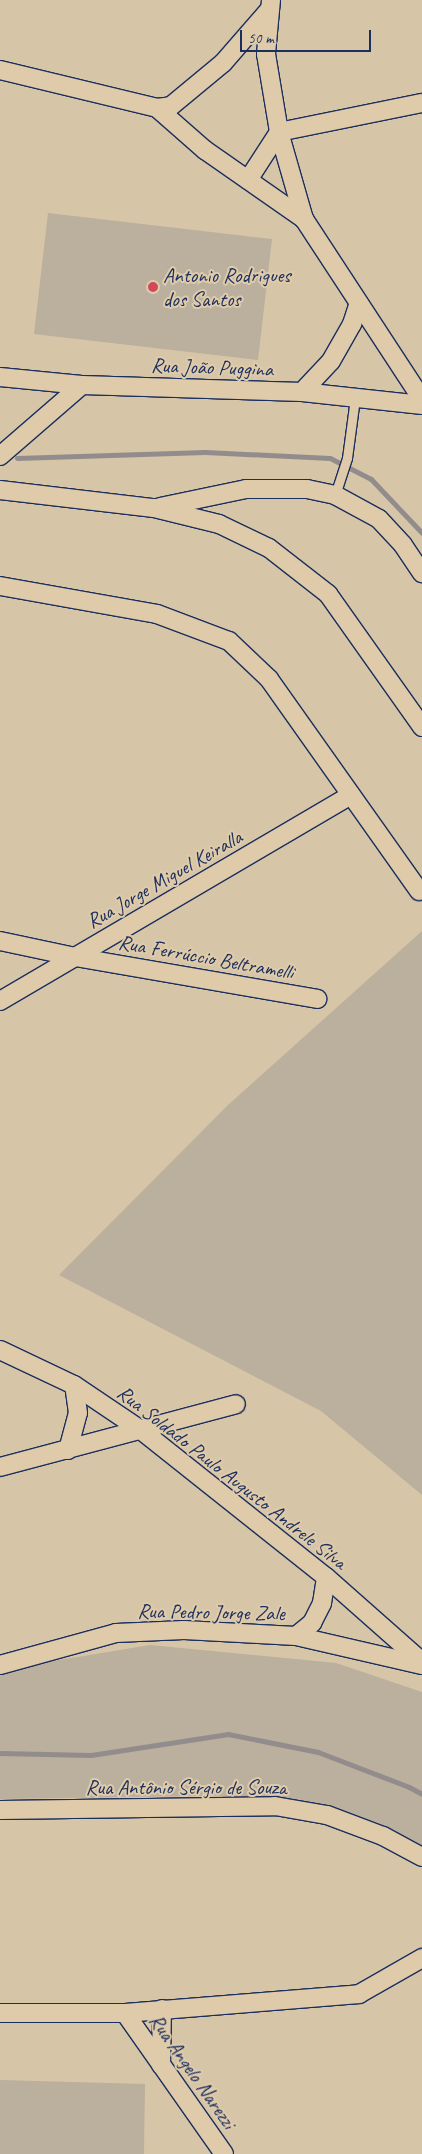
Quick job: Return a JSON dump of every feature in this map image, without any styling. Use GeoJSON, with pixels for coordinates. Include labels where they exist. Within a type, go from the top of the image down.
{"type":"FeatureCollection","features":[{"type":"Feature","properties":{"kind":"street"},"geometry":{"type":"LineString","coordinates":[[0,70],[157,108],[171,106],[223,63],[270,5]]}},
{"type":"Feature","properties":{"kind":"street"},"geometry":{"type":"LineString","coordinates":[[270,5],[266,54],[279,132],[304,219],[422,398]]}},
{"type":"Feature","properties":{"kind":"street"},"geometry":{"type":"LineString","coordinates":[[234,50],[266,54]]}},
{"type":"Feature","properties":{"kind":"street"},"geometry":{"type":"LineString","coordinates":[[248,180],[279,132],[422,103]]}},
{"type":"Feature","properties":{"kind":"street"},"geometry":{"type":"LineString","coordinates":[[157,108],[205,150],[304,219]]}},
{"type":"Feature","properties":{"kind":"street"},"geometry":{"type":"LineString","coordinates":[[302,392],[331,361],[352,324],[359,303]]}},
{"type":"Feature","properties":{"kind":"street","name":"Rua João Puggina"},"geometry":{"type":"LineString","coordinates":[[0,378],[82,385],[302,392],[422,405]]}},
{"type":"Feature","properties":{"kind":"street"},"geometry":{"type":"LineString","coordinates":[[0,456],[82,385]]}},
{"type":"Feature","properties":{"kind":"street"},"geometry":{"type":"LineString","coordinates":[[154,508],[246,489],[307,489],[335,494],[379,519],[403,545],[422,573]]}},
{"type":"Feature","properties":{"kind":"street"},"geometry":{"type":"LineString","coordinates":[[0,490],[154,508],[219,524],[269,548],[302,571],[328,594],[422,727]]}},
{"type":"Feature","properties":{"kind":"street"},"geometry":{"type":"LineString","coordinates":[[0,586],[157,614],[229,641],[269,679],[419,891]]}},
{"type":"Feature","properties":{"kind":"street","name":"Rua Jorge Miguel Keiralla"},"geometry":{"type":"LineString","coordinates":[[0,1001],[351,795]]}},
{"type":"Feature","properties":{"kind":"street","name":"Rua Ferrúccio Beltramelli"},"geometry":{"type":"LineString","coordinates":[[0,941],[75,957],[317,999]]}},
{"type":"Feature","properties":{"kind":"street","name":"Rua Soldado Paulo Augusto Andrele Silva"},"geometry":{"type":"LineString","coordinates":[[0,1350],[74,1385],[141,1430],[326,1577],[422,1664]]}},
{"type":"Feature","properties":{"kind":"street"},"geometry":{"type":"LineString","coordinates":[[68,1450],[78,1413],[74,1385]]}},
{"type":"Feature","properties":{"kind":"street"},"geometry":{"type":"LineString","coordinates":[[0,1467],[236,1404]]}},
{"type":"Feature","properties":{"kind":"street"},"geometry":{"type":"LineString","coordinates":[[296,1636],[312,1623],[322,1602],[326,1577]]}},
{"type":"Feature","properties":{"kind":"street","name":"Rua Pedro Jorge Zale"},"geometry":{"type":"LineString","coordinates":[[0,1665],[116,1633],[184,1630],[296,1636],[422,1664]]}},
{"type":"Feature","properties":{"kind":"street","name":"Rua Antônio Sérgio de Souza"},"geometry":{"type":"LineString","coordinates":[[0,1810],[275,1806],[327,1815],[383,1836],[422,1857]]}},
{"type":"Feature","properties":{"kind":"street"},"geometry":{"type":"LineString","coordinates":[[0,2013],[125,2013],[359,1994],[422,1958]]}},
{"type":"Feature","properties":{"kind":"street"},"geometry":{"type":"LineString","coordinates":[[161,2065],[162,2009]]}},
{"type":"Feature","properties":{"kind":"street","name":"Rua Angelo Narezzi"},"geometry":{"type":"LineString","coordinates":[[125,2013],[224,2154]]}},
{"type":"Feature","properties":{"kind":"lane"},"geometry":{"type":"LineString","coordinates":[[335,494],[347,458],[355,398]]}},
{"type":"Feature","properties":{"kind":"shaded area","name":"Antonio Rodrigues dos Santos"},"geometry":{"type":"Polygon","coordinates":[[[48,213],[272,239],[258,360],[34,334],[48,213]]]}},
{"type":"Feature","properties":{"kind":"shaded area"},"geometry":{"type":"Polygon","coordinates":[[[422,931],[422,1495],[321,1411],[59,1275],[228,1105],[422,931]]]}},
{"type":"Feature","properties":{"kind":"shaded area"},"geometry":{"type":"Polygon","coordinates":[[[150,1645],[336,1663],[422,1692],[422,1848],[281,1799],[199,1796],[0,1799],[0,1673],[23,1666],[150,1645]]]}},
{"type":"Feature","properties":{"kind":"shaded area"},"geometry":{"type":"Polygon","coordinates":[[[0,2080],[145,2084],[144,2154],[0,2154],[0,2080]]]}},
{"type":"Feature","properties":{"kind":"waterway"},"geometry":{"type":"LineString","coordinates":[[17,458],[205,452],[330,458],[371,479],[422,533]]}},
{"type":"Feature","properties":{"kind":"waterway"},"geometry":{"type":"LineString","coordinates":[[0,1753],[91,1755],[228,1734],[318,1752],[409,1787],[422,1794]]}},
{"type":"Feature","properties":{"kind":"place","name":"Antonio Rodrigues dos Santos"},"geometry":{"type":"Point","coordinates":[153,287]}}]}
